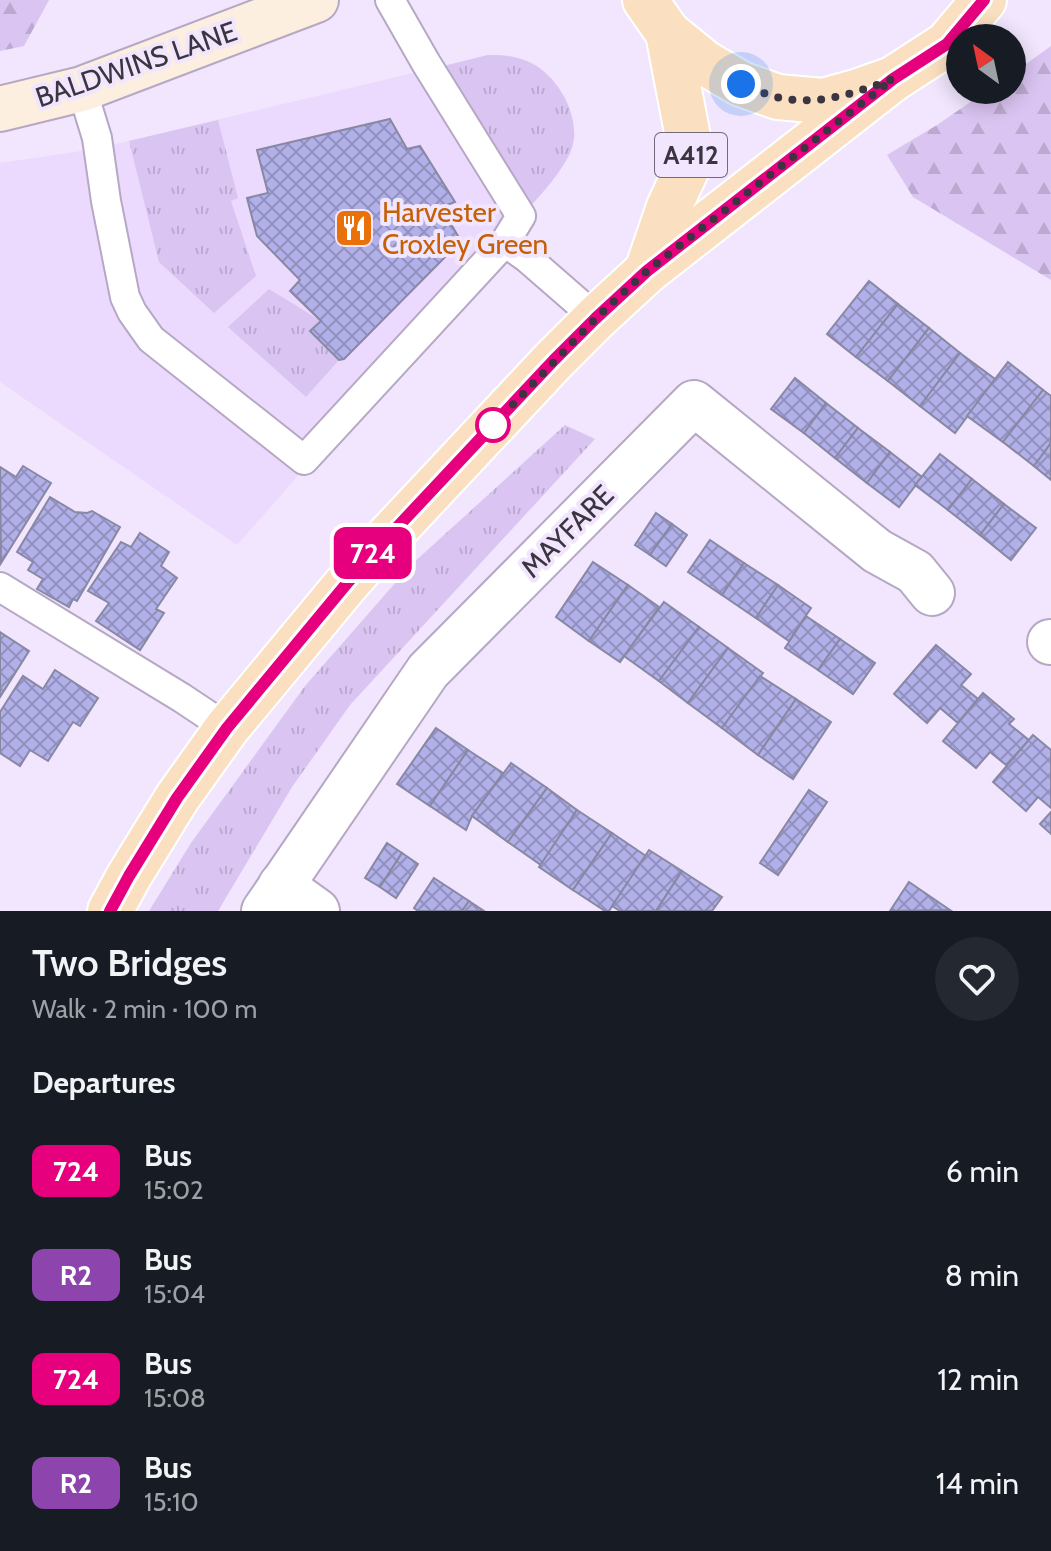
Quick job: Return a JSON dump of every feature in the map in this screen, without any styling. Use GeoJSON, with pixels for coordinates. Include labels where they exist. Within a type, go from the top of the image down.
{"type":"FeatureCollection","features":[{"type":"Feature","properties":{"kind":"main road","name":"A412"},"geometry":{"type":"LineString","coordinates":[[110,911],[177,798],[227,728],[389,536],[596,318],[647,271],[893,79],[947,44],[984,0]]}},
{"type":"Feature","properties":{"kind":"main road","name":"A412"},"geometry":{"type":"LineString","coordinates":[[650,8],[705,63],[741,84],[778,97],[823,101],[893,79]]}},
{"type":"Feature","properties":{"kind":"main road","name":"A412"},"geometry":{"type":"LineString","coordinates":[[647,271],[669,207],[692,158],[650,8]]}},
{"type":"Feature","properties":{"kind":"street","name":"BALDWINS LANE"},"geometry":{"type":"LineString","coordinates":[[0,109],[82,89],[316,0]]}},
{"type":"Feature","properties":{"kind":"street","name":"MAYFARE"},"geometry":{"type":"LineString","coordinates":[[272,898],[428,671],[694,403],[877,551],[915,572],[932,593]]}},
{"type":"Feature","properties":{"kind":"street"},"geometry":{"type":"LineString","coordinates":[[272,898],[317,911]]}},
{"type":"Feature","properties":{"kind":"lane"},"geometry":{"type":"LineString","coordinates":[[82,89],[97,138],[125,297],[132,312],[151,339],[304,460],[505,242],[521,216],[390,0]]}},
{"type":"Feature","properties":{"kind":"lane"},"geometry":{"type":"LineString","coordinates":[[505,242],[596,318]]}},
{"type":"Feature","properties":{"kind":"lane"},"geometry":{"type":"LineString","coordinates":[[0,587],[227,728]]}},
{"type":"Feature","properties":{"kind":"shaded area"},"geometry":{"type":"Polygon","coordinates":[[[488,55],[506,55],[528,62],[551,78],[570,112],[575,136],[570,153],[482,267],[237,545],[0,382],[0,163],[95,149],[488,55]]]}},
{"type":"Feature","properties":{"kind":"green space"},"geometry":{"type":"Polygon","coordinates":[[[0,0],[49,0],[24,46],[0,51],[0,0]]]}},
{"type":"Feature","properties":{"kind":"green space"},"geometry":{"type":"Polygon","coordinates":[[[1051,46],[1051,280],[913,197],[887,155],[968,104],[1026,104],[1026,64],[1051,46]]]}},
{"type":"Feature","properties":{"kind":"green space"},"geometry":{"type":"Polygon","coordinates":[[[488,55],[520,59],[542,70],[560,89],[574,128],[574,141],[565,163],[516,223],[436,68],[488,55]]]}},
{"type":"Feature","properties":{"kind":"green space"},"geometry":{"type":"Polygon","coordinates":[[[218,120],[238,198],[231,201],[256,276],[214,313],[159,262],[129,141],[218,120]]]}},
{"type":"Feature","properties":{"kind":"green space"},"geometry":{"type":"Polygon","coordinates":[[[269,289],[321,321],[310,331],[339,360],[306,397],[228,327],[269,289]]]}},
{"type":"Feature","properties":{"kind":"green space"},"geometry":{"type":"Polygon","coordinates":[[[565,425],[595,439],[350,705],[292,787],[218,911],[149,911],[191,843],[305,686],[411,565],[565,425]]]}},
{"type":"Feature","properties":{"kind":"building"},"geometry":{"type":"Polygon","coordinates":[[[390,119],[407,149],[420,146],[455,202],[441,207],[461,241],[344,359],[339,360],[310,331],[321,321],[290,291],[300,280],[257,236],[247,198],[268,193],[257,150],[390,119]]]}},
{"type":"Feature","properties":{"kind":"building"},"geometry":{"type":"Polygon","coordinates":[[[869,281],[898,304],[856,357],[827,334],[869,281]]]}},
{"type":"Feature","properties":{"kind":"building"},"geometry":{"type":"Polygon","coordinates":[[[898,304],[929,328],[888,381],[856,357],[898,304]]]}},
{"type":"Feature","properties":{"kind":"building"},"geometry":{"type":"Polygon","coordinates":[[[929,328],[960,353],[920,406],[888,381],[929,328]]]}},
{"type":"Feature","properties":{"kind":"building"},"geometry":{"type":"Polygon","coordinates":[[[960,353],[995,379],[955,433],[920,406],[960,353]]]}},
{"type":"Feature","properties":{"kind":"building"},"geometry":{"type":"Polygon","coordinates":[[[1008,362],[1043,390],[1003,442],[967,416],[1008,362]]]}},
{"type":"Feature","properties":{"kind":"building"},"geometry":{"type":"Polygon","coordinates":[[[795,378],[826,403],[804,433],[771,409],[795,378]]]}},
{"type":"Feature","properties":{"kind":"building"},"geometry":{"type":"Polygon","coordinates":[[[1043,390],[1051,396],[1051,443],[1034,466],[1003,442],[1043,390]]]}},
{"type":"Feature","properties":{"kind":"building"},"geometry":{"type":"Polygon","coordinates":[[[826,403],[858,428],[835,458],[804,433],[826,403]]]}},
{"type":"Feature","properties":{"kind":"building"},"geometry":{"type":"Polygon","coordinates":[[[858,428],[890,452],[867,483],[835,458],[858,428]]]}},
{"type":"Feature","properties":{"kind":"building"},"geometry":{"type":"Polygon","coordinates":[[[1051,443],[1051,480],[1034,466],[1051,443]]]}},
{"type":"Feature","properties":{"kind":"building"},"geometry":{"type":"Polygon","coordinates":[[[890,452],[922,477],[899,507],[867,483],[890,452]]]}},
{"type":"Feature","properties":{"kind":"building"},"geometry":{"type":"Polygon","coordinates":[[[940,454],[972,479],[948,510],[915,485],[940,454]]]}},
{"type":"Feature","properties":{"kind":"building"},"geometry":{"type":"Polygon","coordinates":[[[23,466],[51,483],[1,563],[0,467],[16,477],[23,466]]]}},
{"type":"Feature","properties":{"kind":"building"},"geometry":{"type":"Polygon","coordinates":[[[972,479],[1004,504],[980,535],[948,510],[972,479]]]}},
{"type":"Feature","properties":{"kind":"building"},"geometry":{"type":"Polygon","coordinates":[[[50,497],[75,512],[92,511],[120,527],[77,601],[73,599],[69,607],[37,589],[43,579],[28,570],[33,562],[17,552],[50,497]]]}},
{"type":"Feature","properties":{"kind":"building"},"geometry":{"type":"Polygon","coordinates":[[[1004,504],[1036,528],[1011,560],[980,535],[1004,504]]]}},
{"type":"Feature","properties":{"kind":"building"},"geometry":{"type":"Polygon","coordinates":[[[656,513],[672,524],[650,555],[635,545],[656,513]]]}},
{"type":"Feature","properties":{"kind":"building"},"geometry":{"type":"Polygon","coordinates":[[[672,524],[687,535],[666,566],[650,555],[672,524]]]}},
{"type":"Feature","properties":{"kind":"building"},"geometry":{"type":"Polygon","coordinates":[[[140,533],[169,552],[161,566],[177,578],[156,609],[164,613],[140,650],[96,621],[109,603],[88,591],[121,542],[131,547],[140,533]]]}},
{"type":"Feature","properties":{"kind":"building"},"geometry":{"type":"Polygon","coordinates":[[[710,540],[744,563],[722,595],[688,572],[710,540]]]}},
{"type":"Feature","properties":{"kind":"building"},"geometry":{"type":"Polygon","coordinates":[[[593,562],[628,585],[589,641],[556,617],[593,562]]]}},
{"type":"Feature","properties":{"kind":"building"},"geometry":{"type":"Polygon","coordinates":[[[744,563],[778,585],[756,618],[722,595],[744,563]]]}},
{"type":"Feature","properties":{"kind":"building"},"geometry":{"type":"Polygon","coordinates":[[[628,585],[659,607],[620,662],[589,641],[628,585]]]}},
{"type":"Feature","properties":{"kind":"building"},"geometry":{"type":"Polygon","coordinates":[[[778,585],[811,608],[789,641],[756,618],[778,585]]]}},
{"type":"Feature","properties":{"kind":"building"},"geometry":{"type":"Polygon","coordinates":[[[664,602],[699,627],[659,681],[624,656],[664,602]]]}},
{"type":"Feature","properties":{"kind":"building"},"geometry":{"type":"Polygon","coordinates":[[[806,616],[840,639],[818,670],[785,648],[806,616]]]}},
{"type":"Feature","properties":{"kind":"building"},"geometry":{"type":"Polygon","coordinates":[[[699,627],[728,648],[688,703],[659,681],[699,627]]]}},
{"type":"Feature","properties":{"kind":"building"},"geometry":{"type":"Polygon","coordinates":[[[0,632],[29,651],[0,697],[0,632]]]}},
{"type":"Feature","properties":{"kind":"building"},"geometry":{"type":"Polygon","coordinates":[[[840,639],[875,663],[853,694],[818,670],[840,639]]]}},
{"type":"Feature","properties":{"kind":"building"},"geometry":{"type":"Polygon","coordinates":[[[936,645],[971,674],[961,685],[978,699],[958,723],[940,708],[927,723],[894,694],[936,645]]]}},
{"type":"Feature","properties":{"kind":"building"},"geometry":{"type":"Polygon","coordinates":[[[728,648],[763,673],[722,728],[688,703],[728,648]]]}},
{"type":"Feature","properties":{"kind":"building"},"geometry":{"type":"Polygon","coordinates":[[[55,670],[98,698],[80,726],[73,722],[48,761],[30,750],[20,766],[0,753],[0,712],[23,676],[43,689],[55,670]]]}},
{"type":"Feature","properties":{"kind":"building"},"geometry":{"type":"Polygon","coordinates":[[[760,676],[796,699],[758,755],[722,728],[760,676]]]}},
{"type":"Feature","properties":{"kind":"building"},"geometry":{"type":"Polygon","coordinates":[[[983,693],[1014,719],[1009,724],[1029,740],[1006,765],[990,752],[976,768],[943,741],[983,693]]]}},
{"type":"Feature","properties":{"kind":"building"},"geometry":{"type":"Polygon","coordinates":[[[796,699],[831,722],[793,779],[758,755],[796,699]]]}},
{"type":"Feature","properties":{"kind":"building"},"geometry":{"type":"Polygon","coordinates":[[[436,728],[468,750],[430,806],[397,784],[436,728]]]}},
{"type":"Feature","properties":{"kind":"building"},"geometry":{"type":"Polygon","coordinates":[[[1033,735],[1051,750],[1051,808],[1038,797],[1026,811],[993,782],[1033,735]]]}},
{"type":"Feature","properties":{"kind":"building"},"geometry":{"type":"Polygon","coordinates":[[[468,750],[503,773],[472,816],[466,830],[430,806],[468,750]]]}},
{"type":"Feature","properties":{"kind":"building"},"geometry":{"type":"Polygon","coordinates":[[[511,763],[547,788],[508,842],[472,816],[511,763]]]}},
{"type":"Feature","properties":{"kind":"building"},"geometry":{"type":"Polygon","coordinates":[[[547,788],[577,810],[541,865],[508,842],[547,788]]]}},
{"type":"Feature","properties":{"kind":"building"},"geometry":{"type":"Polygon","coordinates":[[[809,790],[827,802],[778,875],[760,863],[809,790]]]}},
{"type":"Feature","properties":{"kind":"building"},"geometry":{"type":"Polygon","coordinates":[[[577,810],[612,833],[573,890],[539,867],[577,810]]]}},
{"type":"Feature","properties":{"kind":"building"},"geometry":{"type":"Polygon","coordinates":[[[1051,812],[1051,834],[1040,824],[1051,812]]]}},
{"type":"Feature","properties":{"kind":"building"},"geometry":{"type":"Polygon","coordinates":[[[612,833],[646,856],[609,911],[605,911],[573,890],[612,833]]]}},
{"type":"Feature","properties":{"kind":"building"},"geometry":{"type":"Polygon","coordinates":[[[387,843],[402,853],[380,887],[365,878],[387,843]]]}},
{"type":"Feature","properties":{"kind":"building"},"geometry":{"type":"Polygon","coordinates":[[[649,850],[682,871],[656,911],[620,911],[612,906],[649,850]]]}},
{"type":"Feature","properties":{"kind":"building"},"geometry":{"type":"Polygon","coordinates":[[[402,853],[418,864],[396,898],[380,887],[402,853]]]}},
{"type":"Feature","properties":{"kind":"building"},"geometry":{"type":"Polygon","coordinates":[[[682,871],[722,897],[712,911],[656,911],[682,871]]]}},
{"type":"Feature","properties":{"kind":"building"},"geometry":{"type":"Polygon","coordinates":[[[434,878],[469,901],[462,911],[418,911],[414,908],[434,878]]]}},
{"type":"Feature","properties":{"kind":"building"},"geometry":{"type":"Polygon","coordinates":[[[909,882],[950,910],[890,911],[909,882]]]}},
{"type":"Feature","properties":{"kind":"building"},"geometry":{"type":"Polygon","coordinates":[[[469,901],[484,911],[462,911],[469,901]]]}},
{"type":"Feature","properties":{"kind":"bus line","name":"724"},"geometry":{"type":"LineString","coordinates":[[110,911],[177,798],[227,728],[348,582],[554,360],[647,271],[893,79],[947,44],[984,0]]}},
{"type":"Feature","properties":{"kind":"place","name":"Harvester Croxley Green"},"geometry":{"type":"Point","coordinates":[354,228]}},
{"type":"Feature","properties":{"kind":"route"},"geometry":{"type":"LineString","coordinates":[[493,425],[596,318],[647,271],[893,79],[823,101],[778,97],[741,84]]}}]}
